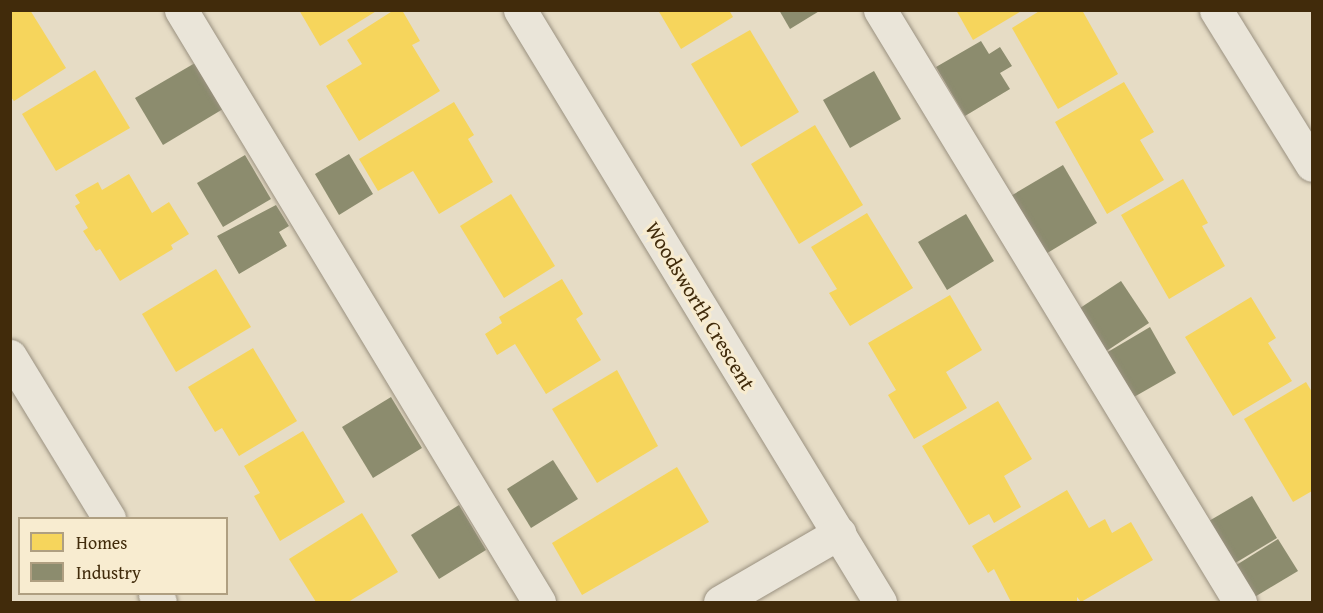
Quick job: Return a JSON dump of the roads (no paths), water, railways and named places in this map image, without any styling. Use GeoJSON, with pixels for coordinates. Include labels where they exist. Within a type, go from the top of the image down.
{"type":"FeatureCollection","features":[{"type":"Feature","properties":{"kind":"street"},"geometry":{"type":"LineString","coordinates":[[181,10],[539,603]]}},
{"type":"Feature","properties":{"kind":"street","name":"Woodsworth Crescent"},"geometry":{"type":"LineString","coordinates":[[520,10],[880,603]]}},
{"type":"Feature","properties":{"kind":"street"},"geometry":{"type":"LineString","coordinates":[[880,10],[1240,603]]}},
{"type":"Feature","properties":{"kind":"street"},"geometry":{"type":"LineString","coordinates":[[1216,10],[1312,165]]}},
{"type":"Feature","properties":{"kind":"street"},"geometry":{"type":"LineString","coordinates":[[10,356],[108,517]]}},
{"type":"Feature","properties":{"kind":"street"},"geometry":{"type":"LineString","coordinates":[[720,603],[839,533]]}}]}
